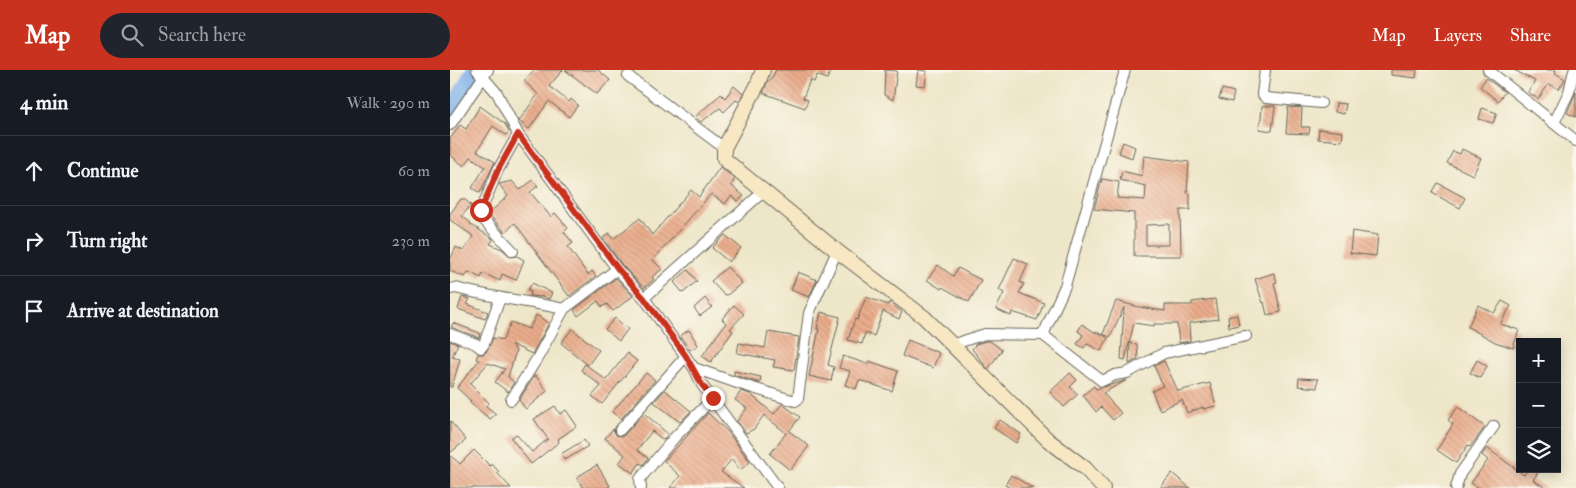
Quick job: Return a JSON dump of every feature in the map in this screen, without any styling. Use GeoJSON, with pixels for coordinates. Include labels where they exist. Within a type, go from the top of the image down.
{"type":"FeatureCollection","features":[{"type":"Feature","properties":{"kind":"street"},"geometry":{"type":"LineString","coordinates":[[763,70],[757,86],[724,148],[724,159],[837,251],[924,317],[1048,440],[1085,468],[1103,488]]}},
{"type":"Feature","properties":{"kind":"street"},"geometry":{"type":"LineString","coordinates":[[1042,335],[1065,286],[1125,70]]}},
{"type":"Feature","properties":{"kind":"street"},"geometry":{"type":"LineString","coordinates":[[1265,70],[1262,94],[1266,98],[1321,103]]}},
{"type":"Feature","properties":{"kind":"street"},"geometry":{"type":"LineString","coordinates":[[1488,70],[1576,141]]}},
{"type":"Feature","properties":{"kind":"street"},"geometry":{"type":"LineString","coordinates":[[1554,122],[1569,92],[1574,70]]}},
{"type":"Feature","properties":{"kind":"street"},"geometry":{"type":"LineString","coordinates":[[450,125],[483,73],[518,134],[618,269],[644,298],[686,356],[702,385],[778,488]]}},
{"type":"Feature","properties":{"kind":"street"},"geometry":{"type":"LineString","coordinates":[[628,76],[724,148]]}},
{"type":"Feature","properties":{"kind":"street"},"geometry":{"type":"LineString","coordinates":[[513,251],[482,218],[480,213],[498,170],[518,134]]}},
{"type":"Feature","properties":{"kind":"street"},"geometry":{"type":"LineString","coordinates":[[644,298],[764,191]]}},
{"type":"Feature","properties":{"kind":"street"},"geometry":{"type":"LineString","coordinates":[[694,368],[758,390],[795,401],[798,399],[809,313],[837,251]]}},
{"type":"Feature","properties":{"kind":"street"},"geometry":{"type":"LineString","coordinates":[[511,400],[538,357],[564,309],[618,269]]}},
{"type":"Feature","properties":{"kind":"street"},"geometry":{"type":"LineString","coordinates":[[450,289],[456,288],[564,309]]}},
{"type":"Feature","properties":{"kind":"street"},"geometry":{"type":"LineString","coordinates":[[450,334],[476,344],[481,348],[500,298]]}},
{"type":"Feature","properties":{"kind":"street"},"geometry":{"type":"LineString","coordinates":[[951,345],[985,334],[1042,335],[1102,381],[1115,375],[1128,373],[1164,352],[1246,336]]}},
{"type":"Feature","properties":{"kind":"street"},"geometry":{"type":"LineString","coordinates":[[620,430],[686,356]]}},
{"type":"Feature","properties":{"kind":"street"},"geometry":{"type":"LineString","coordinates":[[641,488],[640,479],[674,438],[713,398]]}},
{"type":"Feature","properties":{"kind":"street"},"geometry":{"type":"LineString","coordinates":[[1456,488],[1460,474],[1494,426]]}},
{"type":"Feature","properties":{"kind":"building"},"geometry":{"type":"Polygon","coordinates":[[[534,70],[563,70],[549,86],[569,102],[571,99],[578,105],[569,117],[549,101],[529,129],[519,121],[538,94],[524,81],[534,70]]]}},
{"type":"Feature","properties":{"kind":"building"},"geometry":{"type":"Polygon","coordinates":[[[565,70],[598,70],[610,80],[597,94],[565,70]]]}},
{"type":"Feature","properties":{"kind":"building"},"geometry":{"type":"Polygon","coordinates":[[[776,70],[831,70],[827,79],[817,75],[814,82],[810,80],[803,98],[808,100],[805,108],[763,93],[768,80],[770,81],[776,70]]]}},
{"type":"Feature","properties":{"kind":"building"},"geometry":{"type":"Polygon","coordinates":[[[885,70],[897,71],[893,100],[884,95],[885,70]]]}},
{"type":"Feature","properties":{"kind":"building"},"geometry":{"type":"Polygon","coordinates":[[[918,70],[927,71],[925,86],[916,85],[918,70]]]}},
{"type":"Feature","properties":{"kind":"building"},"geometry":{"type":"Polygon","coordinates":[[[1391,70],[1417,70],[1416,78],[1391,75],[1391,70]]]}},
{"type":"Feature","properties":{"kind":"building"},"geometry":{"type":"Polygon","coordinates":[[[1514,70],[1556,70],[1555,73],[1565,79],[1559,89],[1549,84],[1538,99],[1528,92],[1535,81],[1514,70]]]}},
{"type":"Feature","properties":{"kind":"building"},"geometry":{"type":"Polygon","coordinates":[[[1486,78],[1505,92],[1498,101],[1480,87],[1486,78]]]}},
{"type":"Feature","properties":{"kind":"building"},"geometry":{"type":"Polygon","coordinates":[[[734,86],[743,94],[739,102],[736,100],[724,112],[720,108],[701,122],[695,117],[721,94],[725,98],[734,86]]]}},
{"type":"Feature","properties":{"kind":"building"},"geometry":{"type":"Polygon","coordinates":[[[1222,89],[1234,92],[1232,102],[1219,99],[1222,89]]]}},
{"type":"Feature","properties":{"kind":"building"},"geometry":{"type":"Polygon","coordinates":[[[1576,92],[1576,117],[1567,113],[1576,92]]]}},
{"type":"Feature","properties":{"kind":"building"},"geometry":{"type":"Polygon","coordinates":[[[1336,103],[1346,104],[1344,114],[1335,112],[1336,103]]]}},
{"type":"Feature","properties":{"kind":"building"},"geometry":{"type":"Polygon","coordinates":[[[480,106],[505,124],[509,132],[506,135],[493,126],[477,151],[495,162],[480,193],[472,188],[485,167],[471,157],[464,166],[450,155],[450,139],[460,125],[466,129],[480,106]]]}},
{"type":"Feature","properties":{"kind":"building"},"geometry":{"type":"Polygon","coordinates":[[[1262,106],[1275,106],[1272,131],[1259,129],[1262,106]]]}},
{"type":"Feature","properties":{"kind":"building"},"geometry":{"type":"Polygon","coordinates":[[[1288,107],[1302,108],[1301,127],[1310,127],[1309,134],[1286,133],[1288,107]]]}},
{"type":"Feature","properties":{"kind":"building"},"geometry":{"type":"Polygon","coordinates":[[[1482,108],[1497,113],[1493,123],[1479,119],[1482,108]]]}},
{"type":"Feature","properties":{"kind":"building"},"geometry":{"type":"Polygon","coordinates":[[[1319,129],[1343,132],[1342,141],[1318,139],[1319,129]]]}},
{"type":"Feature","properties":{"kind":"building"},"geometry":{"type":"Polygon","coordinates":[[[1123,142],[1135,147],[1132,158],[1119,153],[1123,142]]]}},
{"type":"Feature","properties":{"kind":"building"},"geometry":{"type":"Polygon","coordinates":[[[1462,149],[1481,158],[1473,175],[1447,163],[1453,151],[1460,154],[1462,149]]]}},
{"type":"Feature","properties":{"kind":"building"},"geometry":{"type":"Polygon","coordinates":[[[1144,156],[1189,162],[1187,193],[1190,193],[1190,210],[1180,210],[1181,256],[1134,256],[1134,213],[1094,209],[1102,179],[1119,182],[1117,198],[1145,200],[1146,186],[1120,180],[1122,171],[1142,176],[1144,156]],[[1169,224],[1146,225],[1146,245],[1169,245],[1169,224]]]}},
{"type":"Feature","properties":{"kind":"building"},"geometry":{"type":"Polygon","coordinates":[[[720,167],[735,179],[731,185],[744,196],[738,201],[731,196],[725,204],[711,194],[653,260],[662,269],[652,277],[654,279],[644,288],[622,265],[603,238],[609,233],[613,239],[640,218],[652,235],[691,190],[699,197],[720,167]]]}},
{"type":"Feature","properties":{"kind":"building"},"geometry":{"type":"Polygon","coordinates":[[[533,180],[538,186],[530,192],[551,217],[555,213],[568,228],[564,232],[573,243],[568,247],[588,275],[592,271],[596,276],[569,296],[515,223],[505,232],[488,214],[508,196],[499,184],[512,181],[520,190],[533,180]]]}},
{"type":"Feature","properties":{"kind":"building"},"geometry":{"type":"Polygon","coordinates":[[[1438,183],[1465,198],[1460,208],[1432,193],[1438,183]]]}},
{"type":"Feature","properties":{"kind":"building"},"geometry":{"type":"Polygon","coordinates":[[[461,199],[464,199],[471,205],[462,216],[470,224],[492,238],[493,240],[490,244],[502,249],[511,257],[517,256],[524,260],[516,280],[502,274],[500,281],[483,273],[481,278],[469,272],[465,277],[450,271],[450,260],[456,247],[464,251],[473,236],[450,220],[450,214],[461,199]]]}},
{"type":"Feature","properties":{"kind":"building"},"geometry":{"type":"Polygon","coordinates":[[[1352,231],[1378,235],[1376,256],[1350,253],[1352,231]]]}},
{"type":"Feature","properties":{"kind":"building"},"geometry":{"type":"Polygon","coordinates":[[[725,235],[741,248],[729,262],[712,248],[725,235]]]}},
{"type":"Feature","properties":{"kind":"building"},"geometry":{"type":"Polygon","coordinates":[[[1014,258],[1028,264],[1020,282],[1024,284],[1019,293],[1044,303],[1037,320],[1012,312],[1011,316],[996,309],[1004,293],[999,290],[1014,258]]]}},
{"type":"Feature","properties":{"kind":"building"},"geometry":{"type":"Polygon","coordinates":[[[938,265],[953,276],[958,268],[981,280],[969,302],[927,280],[938,265]]]}},
{"type":"Feature","properties":{"kind":"building"},"geometry":{"type":"Polygon","coordinates":[[[727,267],[742,283],[727,295],[723,294],[711,281],[727,267]]]}},
{"type":"Feature","properties":{"kind":"building"},"geometry":{"type":"Polygon","coordinates":[[[688,270],[697,281],[683,293],[674,282],[688,270]]]}},
{"type":"Feature","properties":{"kind":"building"},"geometry":{"type":"Polygon","coordinates":[[[798,272],[817,280],[809,297],[791,290],[798,272]]]}},
{"type":"Feature","properties":{"kind":"building"},"geometry":{"type":"Polygon","coordinates":[[[1274,273],[1277,282],[1274,283],[1281,312],[1267,315],[1255,279],[1274,273]]]}},
{"type":"Feature","properties":{"kind":"building"},"geometry":{"type":"Polygon","coordinates":[[[616,278],[633,296],[613,311],[607,304],[602,307],[598,301],[578,316],[574,310],[616,278]]]}},
{"type":"Feature","properties":{"kind":"building"},"geometry":{"type":"Polygon","coordinates":[[[532,283],[552,293],[549,299],[541,296],[530,296],[531,291],[528,290],[532,283]]]}},
{"type":"Feature","properties":{"kind":"building"},"geometry":{"type":"Polygon","coordinates":[[[462,297],[470,299],[467,304],[488,312],[485,319],[458,309],[462,297]]]}},
{"type":"Feature","properties":{"kind":"building"},"geometry":{"type":"Polygon","coordinates":[[[866,297],[888,305],[889,302],[902,312],[899,319],[883,311],[874,336],[865,333],[862,344],[848,340],[855,319],[857,320],[866,297]]]}},
{"type":"Feature","properties":{"kind":"building"},"geometry":{"type":"Polygon","coordinates":[[[705,298],[712,307],[700,316],[694,308],[705,298]]]}},
{"type":"Feature","properties":{"kind":"building"},"geometry":{"type":"Polygon","coordinates":[[[1215,299],[1218,319],[1189,323],[1190,341],[1179,343],[1177,324],[1154,324],[1154,326],[1134,323],[1125,360],[1121,359],[1124,307],[1110,337],[1103,334],[1116,301],[1165,311],[1165,305],[1192,305],[1192,302],[1215,299]]]}},
{"type":"Feature","properties":{"kind":"building"},"geometry":{"type":"Polygon","coordinates":[[[1502,301],[1511,306],[1500,324],[1519,330],[1513,348],[1495,342],[1468,327],[1478,305],[1494,313],[1502,301]]]}},
{"type":"Feature","properties":{"kind":"building"},"geometry":{"type":"Polygon","coordinates":[[[734,305],[744,314],[730,329],[733,331],[711,362],[702,356],[726,323],[722,319],[734,305]]]}},
{"type":"Feature","properties":{"kind":"building"},"geometry":{"type":"Polygon","coordinates":[[[821,312],[840,317],[828,365],[834,367],[831,381],[809,376],[821,312]]]}},
{"type":"Feature","properties":{"kind":"building"},"geometry":{"type":"Polygon","coordinates":[[[536,315],[549,323],[532,354],[511,344],[516,351],[508,377],[514,382],[508,392],[495,382],[505,369],[488,363],[470,384],[489,403],[486,406],[496,414],[490,419],[470,403],[471,401],[457,388],[479,360],[476,359],[478,354],[486,352],[493,338],[503,340],[511,322],[529,329],[536,315]]]}},
{"type":"Feature","properties":{"kind":"building"},"geometry":{"type":"Polygon","coordinates":[[[1237,315],[1239,325],[1229,327],[1228,317],[1237,315]]]}},
{"type":"Feature","properties":{"kind":"building"},"geometry":{"type":"Polygon","coordinates":[[[615,318],[628,329],[619,341],[605,329],[615,318]]]}},
{"type":"Feature","properties":{"kind":"building"},"geometry":{"type":"Polygon","coordinates":[[[453,323],[480,333],[479,338],[451,327],[453,323]]]}},
{"type":"Feature","properties":{"kind":"building"},"geometry":{"type":"Polygon","coordinates":[[[1082,324],[1108,338],[1101,351],[1087,344],[1084,348],[1077,344],[1083,335],[1078,331],[1082,324]]]}},
{"type":"Feature","properties":{"kind":"building"},"geometry":{"type":"Polygon","coordinates":[[[572,329],[599,350],[588,365],[561,343],[572,329]]]}},
{"type":"Feature","properties":{"kind":"building"},"geometry":{"type":"Polygon","coordinates":[[[689,330],[698,345],[690,350],[680,336],[689,330]]]}},
{"type":"Feature","properties":{"kind":"building"},"geometry":{"type":"Polygon","coordinates":[[[768,332],[799,337],[794,370],[773,367],[775,360],[737,353],[739,343],[765,348],[768,332]]]}},
{"type":"Feature","properties":{"kind":"building"},"geometry":{"type":"Polygon","coordinates":[[[908,340],[939,353],[933,368],[902,356],[908,340]]]}},
{"type":"Feature","properties":{"kind":"building"},"geometry":{"type":"Polygon","coordinates":[[[450,341],[458,344],[452,357],[460,359],[452,387],[450,387],[450,341]]]}},
{"type":"Feature","properties":{"kind":"building"},"geometry":{"type":"Polygon","coordinates":[[[990,341],[1002,350],[988,369],[972,349],[976,344],[990,341]]]}},
{"type":"Feature","properties":{"kind":"building"},"geometry":{"type":"Polygon","coordinates":[[[1130,343],[1137,344],[1138,359],[1129,364],[1130,343]]]}},
{"type":"Feature","properties":{"kind":"building"},"geometry":{"type":"Polygon","coordinates":[[[627,353],[637,361],[602,404],[592,396],[601,386],[581,370],[585,364],[606,380],[627,353]]]}},
{"type":"Feature","properties":{"kind":"building"},"geometry":{"type":"Polygon","coordinates":[[[843,356],[868,364],[869,361],[898,371],[892,391],[859,380],[856,389],[845,385],[850,371],[839,368],[843,356]]]}},
{"type":"Feature","properties":{"kind":"building"},"geometry":{"type":"Polygon","coordinates":[[[1477,360],[1487,366],[1480,378],[1470,373],[1477,360]]]}},
{"type":"Feature","properties":{"kind":"building"},"geometry":{"type":"Polygon","coordinates":[[[1164,361],[1178,391],[1210,383],[1216,406],[1203,409],[1203,407],[1187,413],[1182,400],[1160,410],[1152,391],[1163,386],[1154,366],[1164,361]]]}},
{"type":"Feature","properties":{"kind":"building"},"geometry":{"type":"Polygon","coordinates":[[[734,371],[761,377],[760,383],[734,375],[734,371]]]}},
{"type":"Feature","properties":{"kind":"building"},"geometry":{"type":"Polygon","coordinates":[[[646,373],[655,380],[621,419],[612,412],[646,373]]]}},
{"type":"Feature","properties":{"kind":"building"},"geometry":{"type":"Polygon","coordinates":[[[1070,373],[1077,380],[1070,387],[1078,394],[1064,407],[1050,392],[1070,373]]]}},
{"type":"Feature","properties":{"kind":"building"},"geometry":{"type":"Polygon","coordinates":[[[535,375],[547,391],[526,409],[519,400],[535,375]]]}},
{"type":"Feature","properties":{"kind":"building"},"geometry":{"type":"Polygon","coordinates":[[[1299,378],[1318,379],[1317,388],[1298,386],[1299,378]]]}},
{"type":"Feature","properties":{"kind":"building"},"geometry":{"type":"Polygon","coordinates":[[[1127,380],[1103,393],[1121,413],[1113,420],[1101,407],[1096,412],[1083,395],[1094,386],[1096,389],[1127,380]]]}},
{"type":"Feature","properties":{"kind":"building"},"geometry":{"type":"Polygon","coordinates":[[[665,390],[691,411],[680,422],[654,402],[665,390]]]}},
{"type":"Feature","properties":{"kind":"building"},"geometry":{"type":"Polygon","coordinates":[[[741,391],[750,394],[774,414],[782,404],[800,417],[789,431],[809,446],[790,470],[770,454],[786,433],[764,415],[754,429],[746,433],[737,421],[747,408],[735,400],[741,391]]]}},
{"type":"Feature","properties":{"kind":"building"},"geometry":{"type":"Polygon","coordinates":[[[555,406],[560,414],[566,410],[577,426],[558,439],[559,442],[531,464],[511,438],[516,434],[532,452],[548,439],[534,419],[555,406]]]}},
{"type":"Feature","properties":{"kind":"building"},"geometry":{"type":"Polygon","coordinates":[[[1458,407],[1485,427],[1470,447],[1468,445],[1456,463],[1437,450],[1453,424],[1448,420],[1458,407]]]}},
{"type":"Feature","properties":{"kind":"building"},"geometry":{"type":"Polygon","coordinates":[[[644,413],[668,434],[663,440],[652,431],[637,450],[648,458],[643,465],[640,463],[633,473],[619,463],[625,455],[605,438],[613,429],[616,435],[623,436],[644,413]]]}},
{"type":"Feature","properties":{"kind":"building"},"geometry":{"type":"Polygon","coordinates":[[[708,413],[728,432],[750,462],[740,470],[732,459],[721,472],[744,488],[670,488],[680,476],[664,461],[708,413]]]}},
{"type":"Feature","properties":{"kind":"building"},"geometry":{"type":"Polygon","coordinates":[[[1000,420],[1021,434],[1016,443],[994,428],[1000,420]]]}},
{"type":"Feature","properties":{"kind":"building"},"geometry":{"type":"Polygon","coordinates":[[[450,421],[466,440],[450,453],[450,421]]]}},
{"type":"Feature","properties":{"kind":"building"},"geometry":{"type":"Polygon","coordinates":[[[584,440],[588,446],[565,460],[561,454],[584,440]]]}},
{"type":"Feature","properties":{"kind":"building"},"geometry":{"type":"Polygon","coordinates":[[[1487,448],[1516,469],[1516,473],[1524,475],[1525,473],[1537,473],[1533,480],[1546,488],[1479,488],[1471,483],[1488,460],[1482,455],[1487,448]]]}},
{"type":"Feature","properties":{"kind":"building"},"geometry":{"type":"Polygon","coordinates":[[[474,450],[490,466],[492,464],[499,472],[497,473],[511,488],[450,488],[450,455],[460,464],[474,450]]]}},
{"type":"Feature","properties":{"kind":"building"},"geometry":{"type":"Polygon","coordinates":[[[597,465],[610,486],[606,488],[583,488],[577,477],[597,465]]]}},
{"type":"Feature","properties":{"kind":"building"},"geometry":{"type":"Polygon","coordinates":[[[1172,473],[1190,488],[1160,488],[1172,473]]]}},
{"type":"Feature","properties":{"kind":"building"},"geometry":{"type":"Polygon","coordinates":[[[1011,475],[1033,488],[1010,488],[1005,485],[1011,475]]]}},
{"type":"Feature","properties":{"kind":"waterway"},"geometry":{"type":"LineString","coordinates":[[450,117],[475,70]]}},
{"type":"Feature","properties":{"kind":"route"},"geometry":{"type":"LineString","coordinates":[[481,210],[498,170],[518,134],[618,269],[644,298],[686,356],[702,385],[713,398]]}}]}
